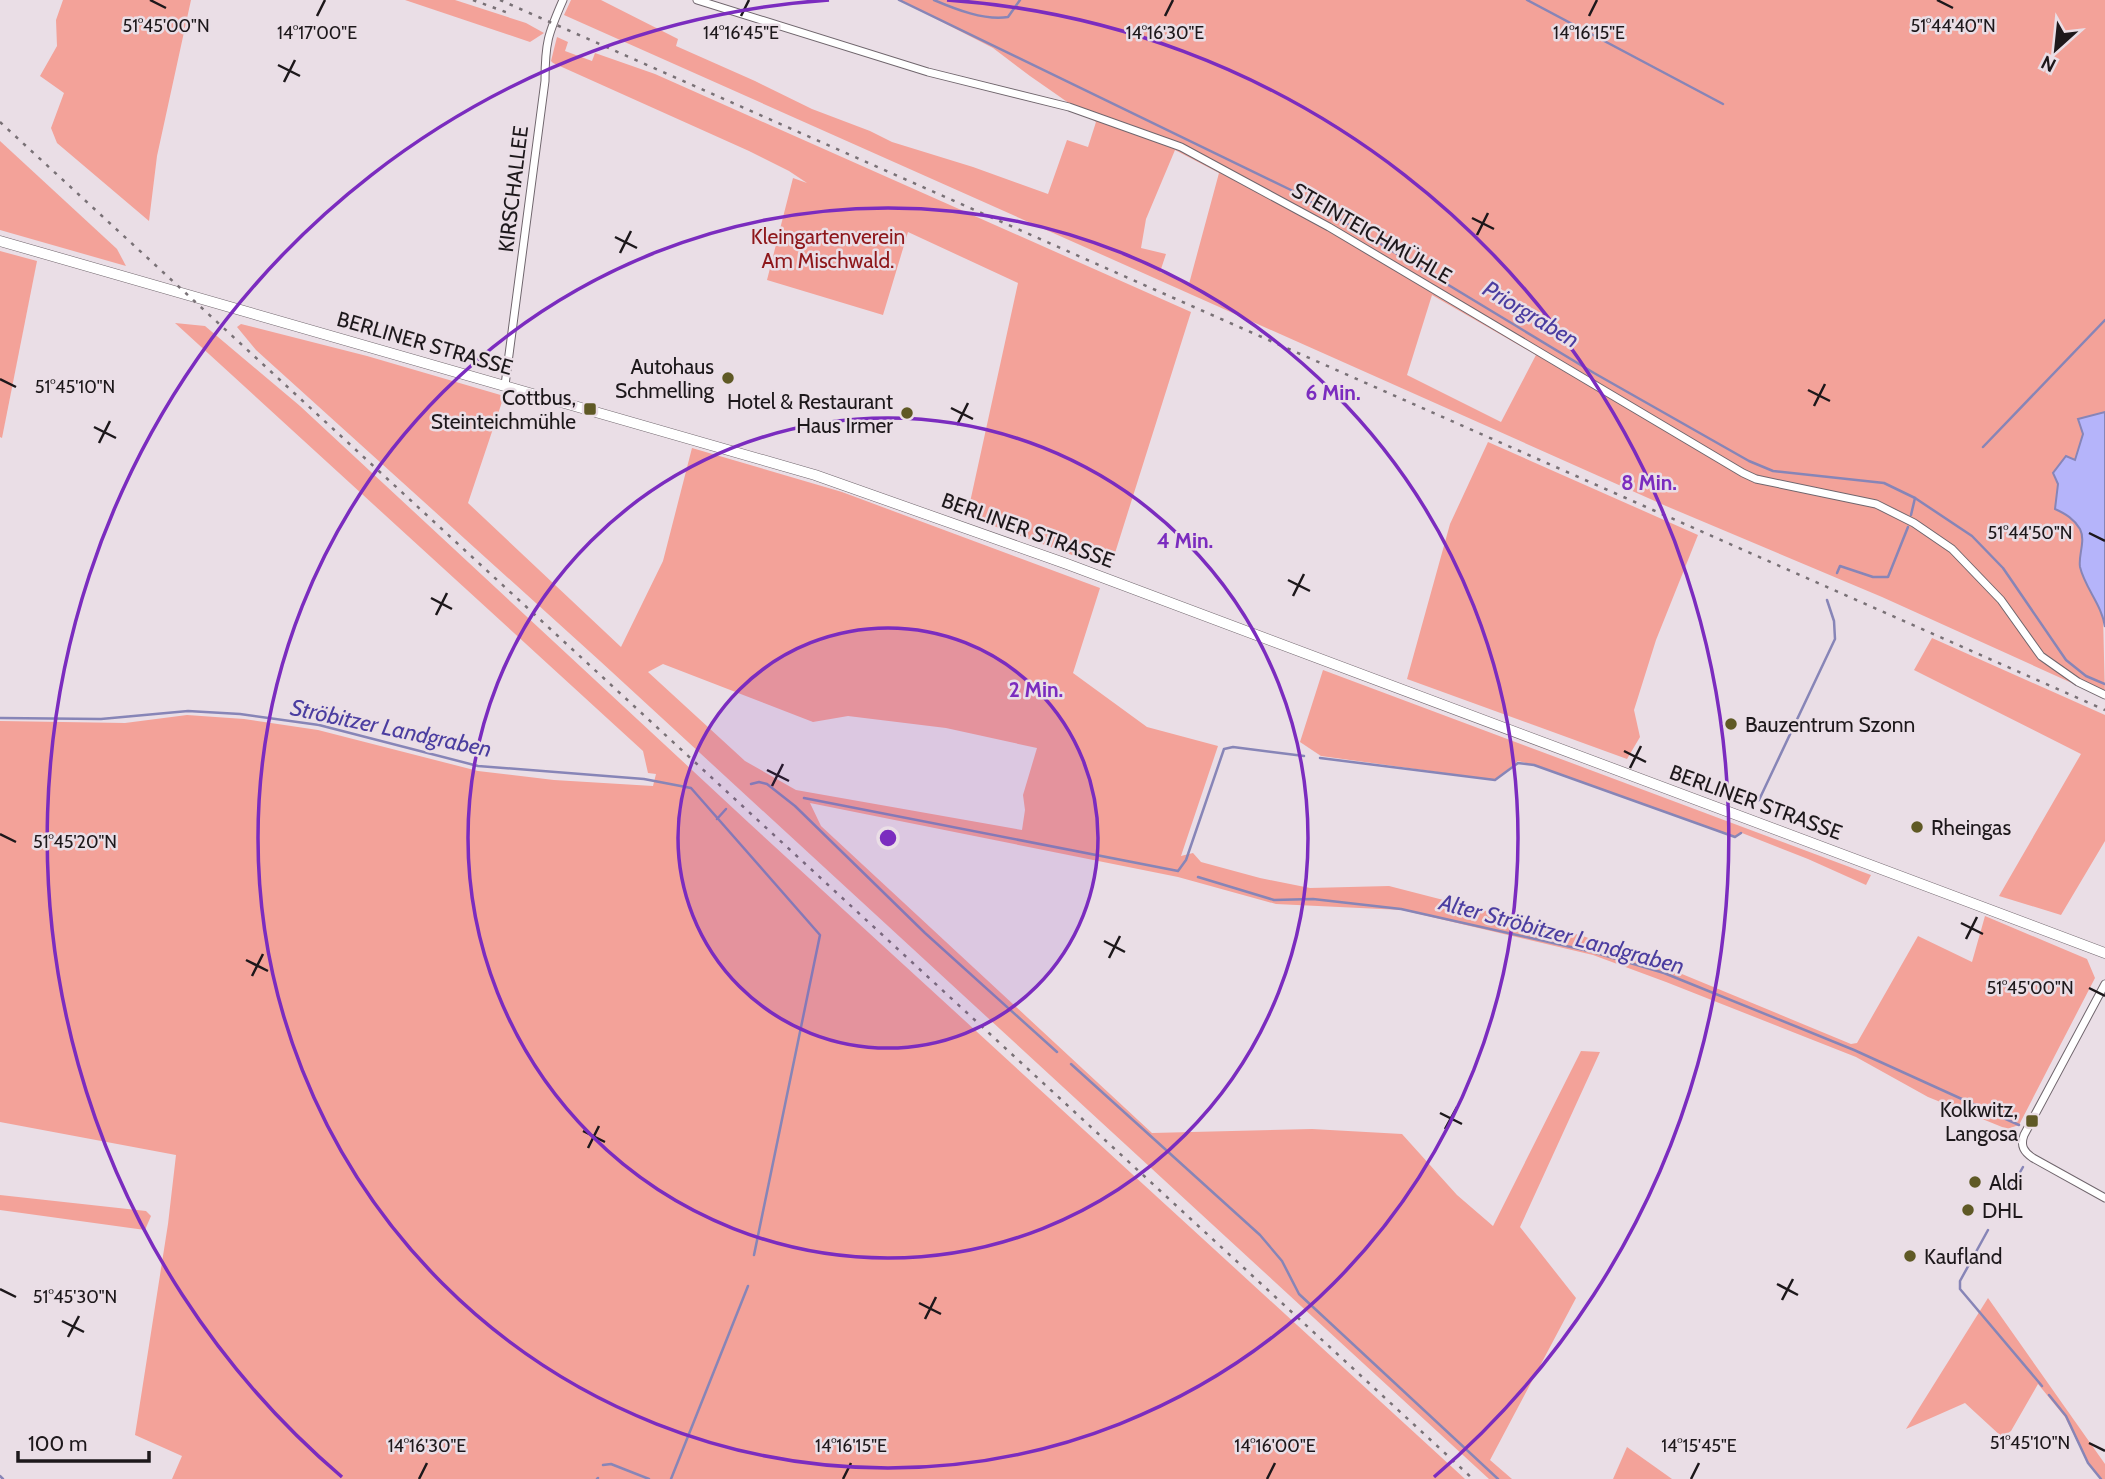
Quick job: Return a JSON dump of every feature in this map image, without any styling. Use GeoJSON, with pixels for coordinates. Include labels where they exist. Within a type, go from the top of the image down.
{"type":"FeatureCollection","features":[{"type":"Feature","properties":{"kind":"main road","name":"BERLINER STRASSE"},"geometry":{"type":"LineString","coordinates":[[0,241],[788,465],[1067,564],[2105,953]]}},
{"type":"Feature","properties":{"kind":"street","name":"KIRSCHALLEE"},"geometry":{"type":"LineString","coordinates":[[505,385],[545,81],[544,56],[548,34],[564,0]]}},
{"type":"Feature","properties":{"kind":"street","name":"STEINTEICHMÜHLE"},"geometry":{"type":"LineString","coordinates":[[697,0],[928,72],[1069,107],[1181,147],[1329,227],[1743,473],[1756,479],[1876,504],[1914,523],[1952,550],[2001,600],[2041,656],[2077,682],[2105,695]]}},
{"type":"Feature","properties":{"kind":"street"},"geometry":{"type":"LineString","coordinates":[[2105,984],[2023,1138],[2022,1145],[2025,1152],[2105,1198]]}},
{"type":"Feature","properties":{"kind":"green space"},"geometry":{"type":"Polygon","coordinates":[[[63,0],[191,0],[157,156],[149,221],[57,143],[51,128],[64,93],[40,76],[57,46],[56,20],[63,0]]]}},
{"type":"Feature","properties":{"kind":"green space"},"geometry":{"type":"Polygon","coordinates":[[[405,0],[455,0],[526,23],[544,33],[530,42],[405,0]]]}},
{"type":"Feature","properties":{"kind":"green space"},"geometry":{"type":"Polygon","coordinates":[[[571,0],[601,0],[678,39],[676,46],[812,109],[892,142],[1048,194],[1067,140],[1088,147],[1096,122],[993,48],[899,0],[2105,0],[2105,412],[2078,419],[2083,434],[2075,461],[2054,473],[2058,484],[2055,509],[2069,516],[2082,532],[2079,565],[2103,615],[2105,698],[1882,597],[1666,506],[564,15],[571,0]],[[1175,150],[1146,219],[1141,248],[1166,254],[1160,272],[1189,284],[1219,173],[1175,150]],[[1432,295],[1407,375],[1501,422],[1536,355],[1432,295]]]}},
{"type":"Feature","properties":{"kind":"green space","name":"Kleingartenverein Am Mischwald."},"geometry":{"type":"Polygon","coordinates":[[[557,37],[568,42],[565,51],[592,61],[595,53],[655,74],[1191,312],[1110,569],[967,516],[1018,283],[908,232],[883,315],[767,280],[793,178],[807,183],[749,151],[553,63],[551,61],[557,37]]]}},
{"type":"Feature","properties":{"kind":"green space"},"geometry":{"type":"Polygon","coordinates":[[[0,141],[117,249],[126,266],[0,230],[0,141]]]}},
{"type":"Feature","properties":{"kind":"green space"},"geometry":{"type":"Polygon","coordinates":[[[0,251],[37,261],[2,438],[0,437],[0,251]]]}},
{"type":"Feature","properties":{"kind":"green space"},"geometry":{"type":"Polygon","coordinates":[[[175,323],[205,326],[300,406],[749,823],[1465,1479],[172,1479],[182,1456],[135,1435],[176,1155],[0,1122],[0,721],[125,723],[187,715],[244,719],[318,730],[478,771],[554,780],[653,786],[656,774],[648,773],[643,751],[175,323]]]}},
{"type":"Feature","properties":{"kind":"green space"},"geometry":{"type":"Polygon","coordinates":[[[241,324],[367,356],[504,396],[468,503],[621,647],[663,561],[692,448],[842,492],[1100,588],[1073,673],[1147,727],[1218,746],[1181,856],[1193,853],[1201,862],[1310,888],[1389,886],[1583,936],[1851,1044],[1857,1043],[1918,936],[1972,962],[1985,916],[2087,959],[2095,978],[2019,1125],[2007,1129],[1928,1097],[1856,1057],[1593,955],[1402,910],[1276,904],[1178,877],[810,803],[821,826],[1152,1133],[1312,1129],[1402,1134],[1457,1195],[1493,1226],[1581,1051],[1600,1052],[1520,1227],[1576,1298],[1490,1460],[1512,1479],[1489,1479],[600,661],[256,350],[237,327],[241,324]],[[663,664],[648,672],[745,761],[796,790],[1022,830],[1025,810],[1023,795],[1037,748],[946,728],[848,716],[813,722],[663,664]]]}},
{"type":"Feature","properties":{"kind":"green space"},"geometry":{"type":"Polygon","coordinates":[[[1488,442],[1698,535],[1656,640],[1634,710],[1640,737],[1627,759],[1407,679],[1450,524],[1488,442]]]}},
{"type":"Feature","properties":{"kind":"green space"},"geometry":{"type":"Polygon","coordinates":[[[1932,638],[2105,715],[2105,841],[2061,915],[1999,896],[2081,754],[1914,670],[1932,638]]]}},
{"type":"Feature","properties":{"kind":"green space"},"geometry":{"type":"Polygon","coordinates":[[[1323,670],[1871,875],[1866,885],[1742,833],[1735,837],[1518,761],[1495,780],[1321,756],[1300,742],[1323,670]]]}},
{"type":"Feature","properties":{"kind":"green space"},"geometry":{"type":"Polygon","coordinates":[[[0,1195],[146,1211],[151,1216],[145,1230],[0,1210],[0,1195]]]}},
{"type":"Feature","properties":{"kind":"green space"},"geometry":{"type":"Polygon","coordinates":[[[1988,1298],[2105,1464],[2105,1479],[2101,1479],[2088,1463],[2065,1417],[2038,1384],[2011,1431],[2002,1437],[1965,1403],[1906,1429],[1988,1298]]]}},
{"type":"Feature","properties":{"kind":"green space"},"geometry":{"type":"Polygon","coordinates":[[[1627,1447],[1672,1479],[1613,1479],[1627,1447]]]}},
{"type":"Feature","properties":{"kind":"water"},"geometry":{"type":"Polygon","coordinates":[[[2105,412],[2105,627],[2101,611],[2080,567],[2080,529],[2069,517],[2055,509],[2058,484],[2053,473],[2066,456],[2075,460],[2083,434],[2078,419],[2105,412]]]}},
{"type":"Feature","properties":{"kind":"waterway","name":"Priorgraben"},"geometry":{"type":"LineString","coordinates":[[899,0],[1293,191],[1594,373],[1749,461],[1773,471],[1884,483],[1915,498],[1972,536],[2003,568],[2066,660],[2086,676],[2105,684]]}},
{"type":"Feature","properties":{"kind":"waterway"},"geometry":{"type":"LineString","coordinates":[[934,0],[970,13],[999,18],[1008,17],[1020,0]]}},
{"type":"Feature","properties":{"kind":"waterway"},"geometry":{"type":"LineString","coordinates":[[1527,0],[1723,104]]}},
{"type":"Feature","properties":{"kind":"waterway"},"geometry":{"type":"LineString","coordinates":[[1983,447],[2105,320]]}},
{"type":"Feature","properties":{"kind":"waterway"},"geometry":{"type":"LineString","coordinates":[[1911,515],[1915,498]]}},
{"type":"Feature","properties":{"kind":"waterway"},"geometry":{"type":"LineString","coordinates":[[1837,573],[1840,566],[1873,577],[1888,577],[1908,527]]}},
{"type":"Feature","properties":{"kind":"waterway"},"geometry":{"type":"LineString","coordinates":[[1751,803],[1759,800],[1835,639],[1834,621],[1827,600]]}},
{"type":"Feature","properties":{"kind":"waterway","name":"Ströbitzer Landgraben"},"geometry":{"type":"LineString","coordinates":[[0,718],[101,719],[188,711],[240,714],[319,725],[478,766],[644,779],[691,788],[820,935],[754,1255]]}},
{"type":"Feature","properties":{"kind":"waterway"},"geometry":{"type":"LineString","coordinates":[[804,798],[1178,871],[1186,860],[1224,749],[1233,747],[1304,756]]}},
{"type":"Feature","properties":{"kind":"waterway"},"geometry":{"type":"LineString","coordinates":[[1320,758],[1495,780],[1518,763],[1534,765],[1735,837],[1741,833]]}},
{"type":"Feature","properties":{"kind":"waterway"},"geometry":{"type":"LineString","coordinates":[[751,784],[767,784],[795,806],[925,933],[1057,1052]]}},
{"type":"Feature","properties":{"kind":"waterway"},"geometry":{"type":"LineString","coordinates":[[717,819],[726,809]]}},
{"type":"Feature","properties":{"kind":"waterway","name":"Alter Ströbitzer Landgraben"},"geometry":{"type":"LineString","coordinates":[[1198,877],[1274,900],[1313,899],[1401,909],[1593,952],[1664,973],[1854,1050],[2019,1125]]}},
{"type":"Feature","properties":{"kind":"waterway"},"geometry":{"type":"LineString","coordinates":[[1071,1064],[1260,1235],[1282,1261],[1299,1294],[1498,1479]]}},
{"type":"Feature","properties":{"kind":"waterway","name":"Alter Ströbitzer Landgraben"},"geometry":{"type":"LineString","coordinates":[[2011,1188],[2023,1167]]}},
{"type":"Feature","properties":{"kind":"waterway","name":"Alter Ströbitzer Landgraben"},"geometry":{"type":"LineString","coordinates":[[1988,1230],[1960,1281],[1960,1289],[2042,1386]]}},
{"type":"Feature","properties":{"kind":"waterway"},"geometry":{"type":"LineString","coordinates":[[671,1479],[748,1286]]}},
{"type":"Feature","properties":{"kind":"waterway","name":"Alter Ströbitzer Landgraben"},"geometry":{"type":"LineString","coordinates":[[2049,1395],[2066,1416],[2088,1463],[2101,1479]]}},
{"type":"Feature","properties":{"kind":"waterway"},"geometry":{"type":"LineString","coordinates":[[603,1465],[611,1464],[649,1479]]}},
{"type":"Feature","properties":{"kind":"waterway"},"geometry":{"type":"LineString","coordinates":[[0,1476],[3,1479]]}},
{"type":"Feature","properties":{"kind":"railway"},"geometry":{"type":"LineString","coordinates":[[473,0],[511,14]]}},
{"type":"Feature","properties":{"kind":"railway"},"geometry":{"type":"LineString","coordinates":[[500,0],[2105,710]]}},
{"type":"Feature","properties":{"kind":"railway"},"geometry":{"type":"LineString","coordinates":[[0,122],[1473,1479]]}},
{"type":"Feature","properties":{"kind":"place","name":"Autohaus Schmelling"},"geometry":{"type":"Point","coordinates":[728,378]}},
{"type":"Feature","properties":{"kind":"place","name":"Cottbus, Steinteichmühle"},"geometry":{"type":"Point","coordinates":[590,409]}},
{"type":"Feature","properties":{"kind":"place","name":"Hotel & Restaurant Haus Irmer"},"geometry":{"type":"Point","coordinates":[907,413]}},
{"type":"Feature","properties":{"kind":"place","name":"Bauzentrum Szonn"},"geometry":{"type":"Point","coordinates":[1731,724]}},
{"type":"Feature","properties":{"kind":"place","name":"Rheingas"},"geometry":{"type":"Point","coordinates":[1917,827]}},
{"type":"Feature","properties":{"kind":"place","name":"Kolkwitz, Langosa"},"geometry":{"type":"Point","coordinates":[2032,1121]}},
{"type":"Feature","properties":{"kind":"place","name":"Aldi"},"geometry":{"type":"Point","coordinates":[1975,1182]}},
{"type":"Feature","properties":{"kind":"place","name":"DHL"},"geometry":{"type":"Point","coordinates":[1968,1210]}},
{"type":"Feature","properties":{"kind":"place","name":"Kaufland"},"geometry":{"type":"Point","coordinates":[1910,1256]}}]}
